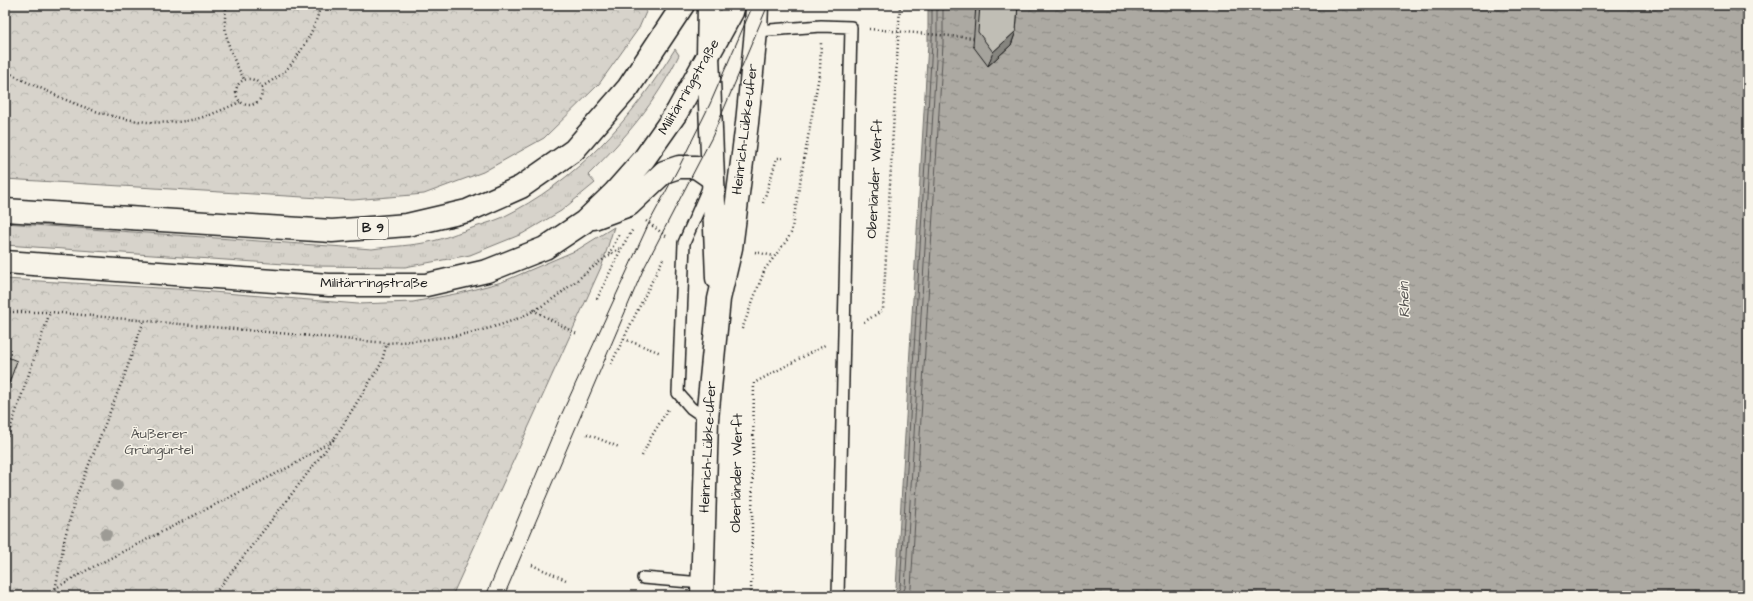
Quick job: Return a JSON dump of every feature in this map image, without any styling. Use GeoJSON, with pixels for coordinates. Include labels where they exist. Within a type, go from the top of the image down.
{"type":"FeatureCollection","features":[{"type":"Feature","properties":{"kind":"main road","name":"B 9"},"geometry":{"type":"LineString","coordinates":[[5,210],[332,231],[407,225],[467,211],[521,187],[574,150],[628,88],[683,5]]}},
{"type":"Feature","properties":{"kind":"main road","name":"Heinrich-Lübke-Ufer"},"geometry":{"type":"LineString","coordinates":[[702,589],[707,419],[718,299],[708,55],[709,5]]}},
{"type":"Feature","properties":{"kind":"main road","name":"Militärringstraße"},"geometry":{"type":"LineString","coordinates":[[5,262],[329,285],[426,285],[494,268],[545,248],[584,222],[614,193],[644,159],[677,112],[732,12],[734,5]]}},
{"type":"Feature","properties":{"kind":"main road","name":"Heinrich-Lübke-Ufer"},"geometry":{"type":"LineString","coordinates":[[718,299],[731,248],[747,123],[757,5]]}},
{"type":"Feature","properties":{"kind":"main road"},"geometry":{"type":"LineString","coordinates":[[584,222],[629,205],[664,172],[674,168],[696,167],[712,178]]}},
{"type":"Feature","properties":{"kind":"lane"},"geometry":{"type":"LineString","coordinates":[[756,31],[821,26]]}},
{"type":"Feature","properties":{"kind":"lane","name":"Oberländer Werft"},"geometry":{"type":"LineString","coordinates":[[821,26],[851,27],[845,334]]}},
{"type":"Feature","properties":{"kind":"lane"},"geometry":{"type":"LineString","coordinates":[[707,419],[691,408],[678,393],[684,243],[712,178]]}},
{"type":"Feature","properties":{"kind":"lane"},"geometry":{"type":"LineString","coordinates":[[838,596],[845,334]]}},
{"type":"Feature","properties":{"kind":"lane"},"geometry":{"type":"LineString","coordinates":[[643,578],[702,589]]}},
{"type":"Feature","properties":{"kind":"path"},"geometry":{"type":"LineString","coordinates":[[227,5],[224,14],[229,43],[235,64],[244,80]]}},
{"type":"Feature","properties":{"kind":"path"},"geometry":{"type":"LineString","coordinates":[[262,86],[285,71],[298,54],[314,26],[320,5]]}},
{"type":"Feature","properties":{"kind":"path","name":"Oberländer Werft"},"geometry":{"type":"LineString","coordinates":[[751,596],[754,383],[845,334],[883,310],[900,5]]}},
{"type":"Feature","properties":{"kind":"path"},"geometry":{"type":"LineString","coordinates":[[774,256],[791,233],[820,70],[821,26]]}},
{"type":"Feature","properties":{"kind":"path"},"geometry":{"type":"LineString","coordinates":[[868,28],[908,33],[974,38]]}},
{"type":"Feature","properties":{"kind":"path"},"geometry":{"type":"LineString","coordinates":[[5,70],[62,98],[87,108],[133,121],[159,122],[190,120],[218,112],[240,102]]}},
{"type":"Feature","properties":{"kind":"path"},"geometry":{"type":"LineString","coordinates":[[251,79],[257,81],[262,86],[263,94],[260,101],[254,105],[246,106],[240,102],[236,94],[237,85],[244,80],[251,79]]}},
{"type":"Feature","properties":{"kind":"path"},"geometry":{"type":"LineString","coordinates":[[762,206],[777,158],[783,158]]}},
{"type":"Feature","properties":{"kind":"path"},"geometry":{"type":"LineString","coordinates":[[641,217],[667,237]]}},
{"type":"Feature","properties":{"kind":"path"},"geometry":{"type":"LineString","coordinates":[[5,312],[50,312],[387,343],[428,340],[486,330],[534,310],[550,301],[609,254],[622,247],[597,299]]}},
{"type":"Feature","properties":{"kind":"path"},"geometry":{"type":"LineString","coordinates":[[611,364],[665,255]]}},
{"type":"Feature","properties":{"kind":"path"},"geometry":{"type":"LineString","coordinates":[[534,310],[576,334]]}},
{"type":"Feature","properties":{"kind":"path"},"geometry":{"type":"LineString","coordinates":[[5,444],[50,312]]}},
{"type":"Feature","properties":{"kind":"path"},"geometry":{"type":"LineString","coordinates":[[54,596],[65,537],[76,497],[125,374],[144,320]]}},
{"type":"Feature","properties":{"kind":"path"},"geometry":{"type":"LineString","coordinates":[[624,338],[664,354]]}},
{"type":"Feature","properties":{"kind":"path"},"geometry":{"type":"LineString","coordinates":[[213,596],[334,440],[381,364],[387,343]]}},
{"type":"Feature","properties":{"kind":"path"},"geometry":{"type":"LineString","coordinates":[[642,456],[660,420],[669,407]]}},
{"type":"Feature","properties":{"kind":"path"},"geometry":{"type":"LineString","coordinates":[[587,434],[620,447]]}},
{"type":"Feature","properties":{"kind":"path"},"geometry":{"type":"LineString","coordinates":[[51,596],[56,588],[89,569],[295,464],[334,440]]}},
{"type":"Feature","properties":{"kind":"path"},"geometry":{"type":"LineString","coordinates":[[532,565],[566,580]]}},
{"type":"Feature","properties":{"kind":"green space"},"geometry":{"type":"Polygon","coordinates":[[[5,5],[649,5],[639,28],[599,84],[544,138],[483,172],[424,194],[353,200],[5,179],[5,5]]]}},
{"type":"Feature","properties":{"kind":"green space"},"geometry":{"type":"Polygon","coordinates":[[[675,49],[679,55],[670,73],[650,104],[615,147],[588,175],[595,183],[561,211],[522,234],[470,255],[405,267],[314,266],[5,245],[5,223],[372,249],[425,243],[441,239],[501,218],[554,186],[578,167],[621,124],[658,75],[675,49]]]}},
{"type":"Feature","properties":{"kind":"green space","name":"Äußerer Grüngürtel"},"geometry":{"type":"Polygon","coordinates":[[[614,227],[602,265],[452,596],[5,596],[5,279],[176,289],[358,304],[413,302],[460,293],[502,282],[577,250],[614,227]]]}},
{"type":"Feature","properties":{"kind":"water","name":"Rhein"},"geometry":{"type":"Polygon","coordinates":[[[928,5],[1748,5],[1748,596],[889,596],[896,588],[928,43],[928,5]]]}},
{"type":"Feature","properties":{"kind":"building"},"geometry":{"type":"Polygon","coordinates":[[[980,5],[1018,5],[1016,31],[993,52],[978,32],[980,5]]]}},
{"type":"Feature","properties":{"kind":"building"},"geometry":{"type":"Polygon","coordinates":[[[5,356],[17,361],[5,394],[5,356]]]}},
{"type":"Feature","properties":{"kind":"tram line"},"geometry":{"type":"LineString","coordinates":[[486,596],[558,422],[649,223],[710,104],[753,5]]}},
{"type":"Feature","properties":{"kind":"tram line"},"geometry":{"type":"LineString","coordinates":[[504,596],[643,270],[712,137],[768,5]]}}]}
